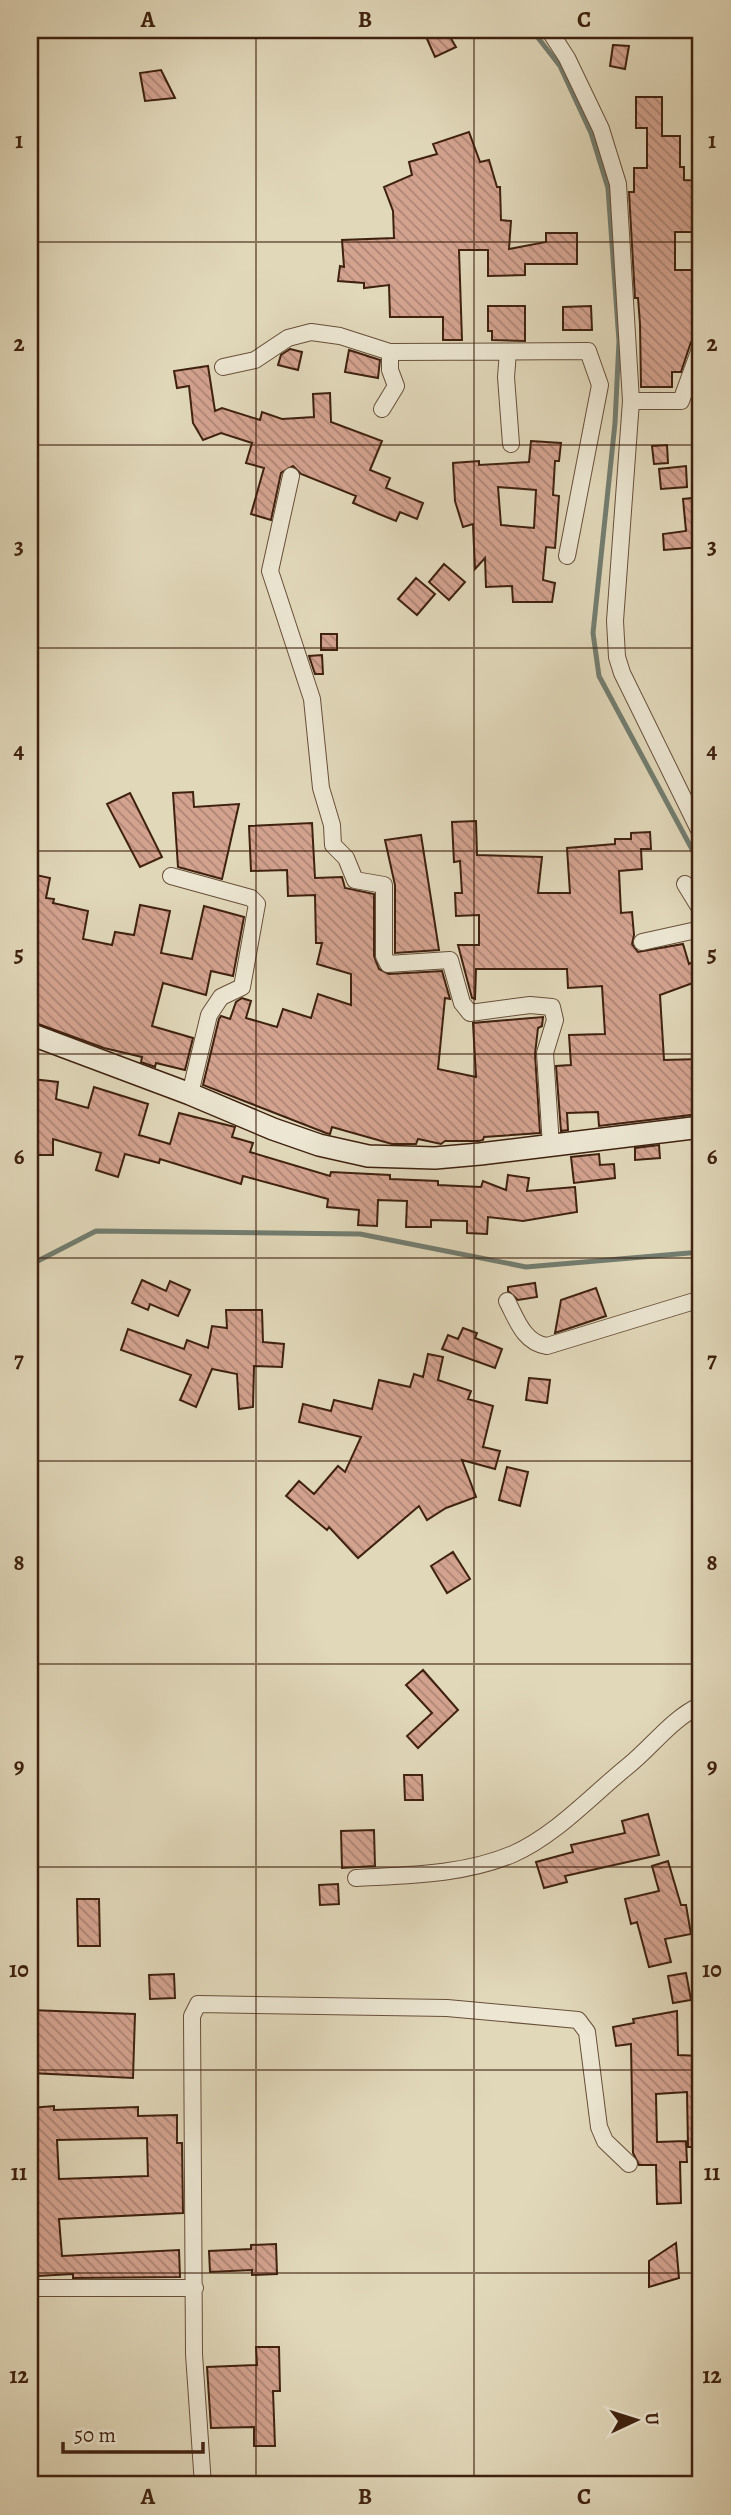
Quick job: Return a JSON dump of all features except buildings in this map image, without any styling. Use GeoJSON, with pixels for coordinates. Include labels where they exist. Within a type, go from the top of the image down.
{"type":"FeatureCollection","features":[{"type":"Feature","properties":{"kind":"main road"},"geometry":{"type":"LineString","coordinates":[[30,1034],[190,1094],[273,1129],[318,1145],[368,1156],[435,1158],[701,1127]]}},
{"type":"Feature","properties":{"kind":"street"},"geometry":{"type":"LineString","coordinates":[[549,30],[567,58],[614,163],[622,228],[617,389],[617,657],[637,707],[701,834]]}},
{"type":"Feature","properties":{"kind":"street"},"geometry":{"type":"LineString","coordinates":[[223,367],[255,360],[288,338],[311,332],[340,336],[390,352],[586,350],[617,389],[681,401],[701,346]]}},
{"type":"Feature","properties":{"kind":"street"},"geometry":{"type":"LineString","coordinates":[[382,409],[396,386],[390,370],[390,352]]}},
{"type":"Feature","properties":{"kind":"street"},"geometry":{"type":"LineString","coordinates":[[508,352],[506,377],[511,444]]}},
{"type":"Feature","properties":{"kind":"street"},"geometry":{"type":"LineString","coordinates":[[567,556],[617,389]]}},
{"type":"Feature","properties":{"kind":"street"},"geometry":{"type":"LineString","coordinates":[[291,476],[270,571],[312,699],[321,788],[332,825],[333,845],[343,854],[355,880],[384,885],[384,956],[388,964],[450,960],[461,1003],[471,1013],[530,1005],[552,1007],[555,1020],[545,1053],[551,1146]]}},
{"type":"Feature","properties":{"kind":"street"},"geometry":{"type":"LineString","coordinates":[[172,876],[251,898],[257,904],[242,987],[221,997],[209,1015],[190,1094]]}},
{"type":"Feature","properties":{"kind":"street"},"geometry":{"type":"LineString","coordinates":[[685,884],[701,911]]}},
{"type":"Feature","properties":{"kind":"street"},"geometry":{"type":"LineString","coordinates":[[642,942],[701,929]]}},
{"type":"Feature","properties":{"kind":"street"},"geometry":{"type":"LineString","coordinates":[[508,1301],[527,1336],[535,1343],[547,1346],[701,1299]]}},
{"type":"Feature","properties":{"kind":"street"},"geometry":{"type":"LineString","coordinates":[[356,1878],[442,1873],[473,1868],[516,1853],[567,1818],[641,1755],[677,1719],[701,1705]]}},
{"type":"Feature","properties":{"kind":"street"},"geometry":{"type":"LineString","coordinates":[[203,2485],[194,2363],[193,2009],[201,2003],[447,2008],[578,2020],[587,2032],[601,2136],[629,2164]]}},
{"type":"Feature","properties":{"kind":"street"},"geometry":{"type":"LineString","coordinates":[[30,2288],[195,2288]]}},
{"type":"Feature","properties":{"kind":"waterway"},"geometry":{"type":"LineString","coordinates":[[532,30],[560,66],[591,133],[608,188],[619,341],[615,423],[593,633],[599,676],[701,866]]}},
{"type":"Feature","properties":{"kind":"waterway"},"geometry":{"type":"LineString","coordinates":[[30,1265],[96,1231],[360,1234],[526,1267],[701,1252]]}}]}
